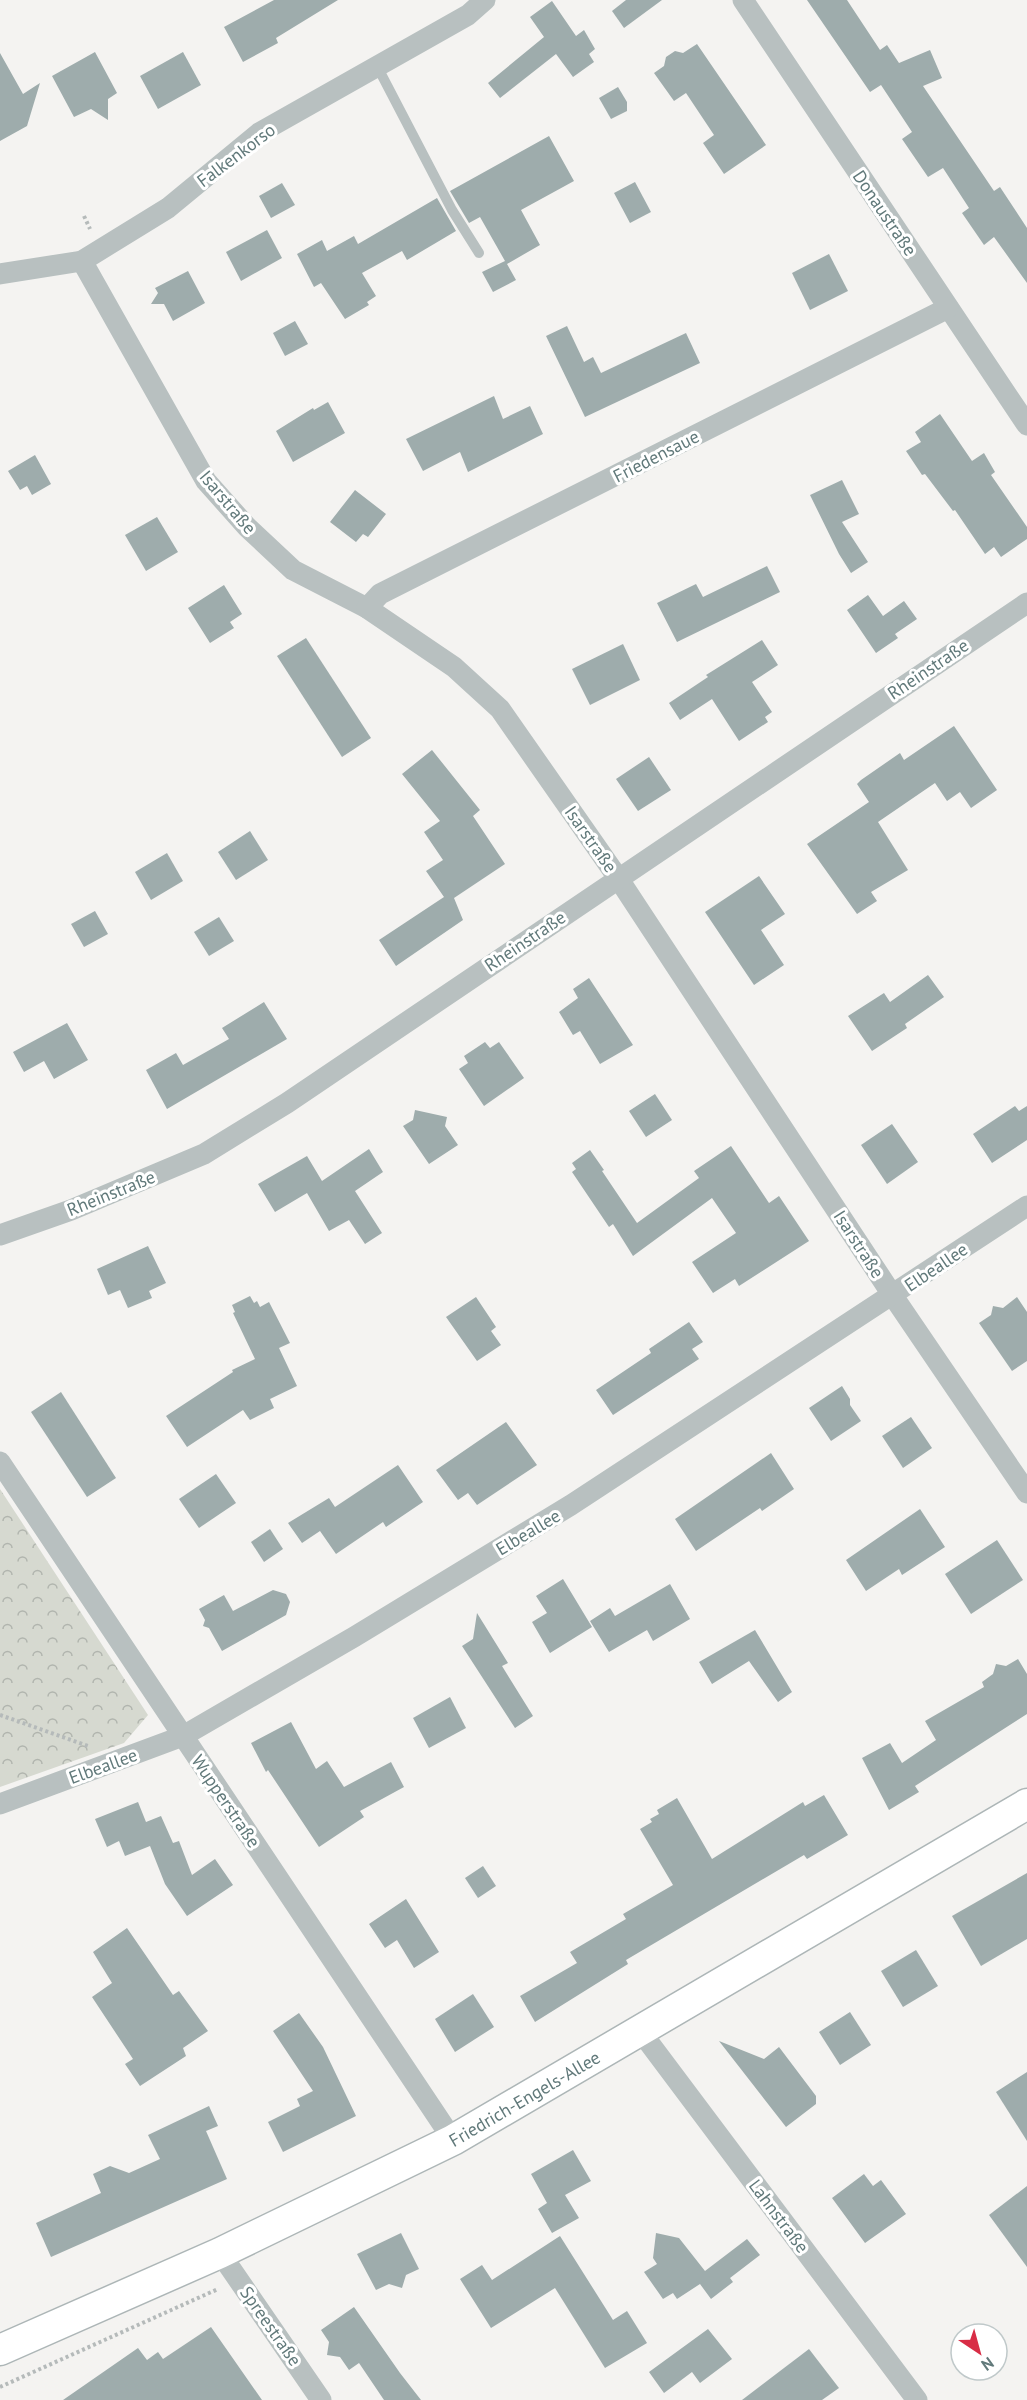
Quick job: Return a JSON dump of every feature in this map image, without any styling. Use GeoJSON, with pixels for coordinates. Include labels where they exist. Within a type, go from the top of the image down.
{"type":"FeatureCollection","features":[{"type":"Feature","properties":{"kind":"street","name":"Falkenkorso"},"geometry":{"type":"LineString","coordinates":[[0,274],[82,261],[168,208],[259,133],[377,66],[485,0]]}},
{"type":"Feature","properties":{"kind":"street","name":"Donaustraße"},"geometry":{"type":"LineString","coordinates":[[743,0],[1027,425]]}},
{"type":"Feature","properties":{"kind":"street","name":"Isarstraße"},"geometry":{"type":"LineString","coordinates":[[82,261],[206,481],[247,527],[293,570],[367,608],[454,667],[500,709],[618,878],[893,1296],[1027,1493]]}},
{"type":"Feature","properties":{"kind":"street","name":"Friedensaue"},"geometry":{"type":"LineString","coordinates":[[367,608],[380,594],[948,308]]}},
{"type":"Feature","properties":{"kind":"street","name":"Rheinstraße"},"geometry":{"type":"LineString","coordinates":[[0,1235],[71,1210],[204,1154],[287,1102],[1027,603]]}},
{"type":"Feature","properties":{"kind":"street","name":"Elbeallee"},"geometry":{"type":"LineString","coordinates":[[0,1804],[183,1736],[377,1623],[561,1511],[893,1296],[1027,1206]]}},
{"type":"Feature","properties":{"kind":"street","name":"Wupperstraße"},"geometry":{"type":"LineString","coordinates":[[0,1462],[453,2140]]}},
{"type":"Feature","properties":{"kind":"street","name":"Friedrich-Engels-Allee"},"geometry":{"type":"LineString","coordinates":[[0,2350],[220,2253],[453,2140],[1027,1804]]}},
{"type":"Feature","properties":{"kind":"street","name":"Lahnstraße"},"geometry":{"type":"LineString","coordinates":[[640,2032],[917,2400]]}},
{"type":"Feature","properties":{"kind":"street","name":"Spreestraße"},"geometry":{"type":"LineString","coordinates":[[220,2253],[321,2400]]}},
{"type":"Feature","properties":{"kind":"lane"},"geometry":{"type":"LineString","coordinates":[[377,66],[452,210],[478,253]]}},
{"type":"Feature","properties":{"kind":"path"},"geometry":{"type":"LineString","coordinates":[[0,1715],[122,1758]]}},
{"type":"Feature","properties":{"kind":"path"},"geometry":{"type":"LineString","coordinates":[[0,2387],[238,2280]]}},
{"type":"Feature","properties":{"kind":"green space"},"geometry":{"type":"Polygon","coordinates":[[[0,1489],[148,1715],[124,1743],[0,1787],[0,1489]]]}},
{"type":"Feature","properties":{"kind":"building"},"geometry":{"type":"Polygon","coordinates":[[[274,0],[338,0],[276,38],[278,43],[243,62],[224,27],[274,0]]]}},
{"type":"Feature","properties":{"kind":"building"},"geometry":{"type":"Polygon","coordinates":[[[626,0],[662,0],[624,28],[612,11],[626,0]]]}},
{"type":"Feature","properties":{"kind":"building"},"geometry":{"type":"Polygon","coordinates":[[[807,0],[847,0],[880,50],[887,45],[899,63],[930,50],[942,78],[923,86],[994,191],[1000,187],[1027,228],[1027,283],[994,237],[984,245],[962,213],[969,208],[943,168],[928,177],[902,139],[912,132],[881,85],[870,92],[807,0]]]}},
{"type":"Feature","properties":{"kind":"building"},"geometry":{"type":"Polygon","coordinates":[[[552,1],[576,36],[584,30],[595,49],[589,54],[594,62],[573,77],[556,54],[500,98],[488,83],[544,37],[530,17],[552,1]]]}},
{"type":"Feature","properties":{"kind":"building"},"geometry":{"type":"Polygon","coordinates":[[[697,44],[766,145],[724,174],[703,143],[714,135],[686,93],[674,101],[654,73],[664,66],[666,57],[675,51],[683,53],[697,44]]]}},
{"type":"Feature","properties":{"kind":"building"},"geometry":{"type":"Polygon","coordinates":[[[95,52],[117,93],[108,99],[108,120],[91,109],[74,117],[52,76],[95,52]]]}},
{"type":"Feature","properties":{"kind":"building"},"geometry":{"type":"Polygon","coordinates":[[[183,52],[201,85],[158,109],[140,76],[183,52]]]}},
{"type":"Feature","properties":{"kind":"building"},"geometry":{"type":"Polygon","coordinates":[[[0,53],[23,94],[40,83],[27,126],[0,141],[0,53]]]}},
{"type":"Feature","properties":{"kind":"building"},"geometry":{"type":"Polygon","coordinates":[[[618,87],[627,102],[627,111],[611,119],[599,98],[618,87]]]}},
{"type":"Feature","properties":{"kind":"building"},"geometry":{"type":"Polygon","coordinates":[[[549,136],[574,181],[521,210],[540,245],[507,264],[516,280],[493,292],[482,272],[505,261],[480,217],[469,223],[450,191],[549,136]]]}},
{"type":"Feature","properties":{"kind":"building"},"geometry":{"type":"Polygon","coordinates":[[[635,182],[651,212],[630,223],[614,193],[635,182]]]}},
{"type":"Feature","properties":{"kind":"building"},"geometry":{"type":"Polygon","coordinates":[[[282,183],[295,205],[271,218],[259,196],[282,183]]]}},
{"type":"Feature","properties":{"kind":"building"},"geometry":{"type":"Polygon","coordinates":[[[437,198],[456,231],[407,260],[402,251],[362,273],[376,296],[367,302],[369,305],[345,319],[321,283],[314,287],[297,254],[322,240],[327,251],[354,236],[358,244],[437,198]]]}},
{"type":"Feature","properties":{"kind":"building"},"geometry":{"type":"Polygon","coordinates":[[[267,230],[282,258],[241,281],[226,252],[267,230]]]}},
{"type":"Feature","properties":{"kind":"building"},"geometry":{"type":"Polygon","coordinates":[[[829,254],[848,291],[810,310],[792,273],[829,254]]]}},
{"type":"Feature","properties":{"kind":"building"},"geometry":{"type":"Polygon","coordinates":[[[188,271],[205,303],[173,321],[164,304],[151,304],[158,293],[155,288],[188,271]]]}},
{"type":"Feature","properties":{"kind":"building"},"geometry":{"type":"Polygon","coordinates":[[[295,321],[308,344],[285,356],[273,333],[295,321]]]}},
{"type":"Feature","properties":{"kind":"building"},"geometry":{"type":"Polygon","coordinates":[[[567,326],[584,362],[593,357],[601,373],[686,333],[700,363],[585,417],[546,336],[567,326]]]}},
{"type":"Feature","properties":{"kind":"building"},"geometry":{"type":"Polygon","coordinates":[[[494,396],[503,419],[530,406],[543,434],[468,472],[460,452],[423,471],[406,439],[494,396]]]}},
{"type":"Feature","properties":{"kind":"building"},"geometry":{"type":"Polygon","coordinates":[[[328,402],[345,433],[293,462],[276,431],[313,408],[314,410],[328,402]]]}},
{"type":"Feature","properties":{"kind":"building"},"geometry":{"type":"Polygon","coordinates":[[[940,414],[972,461],[984,453],[995,472],[991,475],[1027,527],[1027,539],[1001,557],[994,547],[985,554],[955,510],[953,511],[925,474],[922,475],[906,451],[921,442],[915,432],[940,414]]]}},
{"type":"Feature","properties":{"kind":"building"},"geometry":{"type":"Polygon","coordinates":[[[35,455],[51,484],[32,495],[27,486],[20,490],[8,471],[35,455]]]}},
{"type":"Feature","properties":{"kind":"building"},"geometry":{"type":"Polygon","coordinates":[[[842,480],[859,514],[842,522],[868,562],[851,573],[810,495],[842,480]]]}},
{"type":"Feature","properties":{"kind":"building"},"geometry":{"type":"Polygon","coordinates":[[[355,490],[386,514],[368,537],[363,534],[356,542],[330,522],[355,490]]]}},
{"type":"Feature","properties":{"kind":"building"},"geometry":{"type":"Polygon","coordinates":[[[157,517],[178,552],[146,571],[125,535],[157,517]]]}},
{"type":"Feature","properties":{"kind":"building"},"geometry":{"type":"Polygon","coordinates":[[[767,566],[780,592],[677,642],[657,603],[696,584],[703,597],[767,566]]]}},
{"type":"Feature","properties":{"kind":"building"},"geometry":{"type":"Polygon","coordinates":[[[224,585],[242,614],[230,622],[234,628],[210,643],[188,608],[224,585]]]}},
{"type":"Feature","properties":{"kind":"building"},"geometry":{"type":"Polygon","coordinates":[[[868,595],[883,616],[904,601],[917,619],[895,634],[898,638],[876,653],[847,610],[868,595]]]}},
{"type":"Feature","properties":{"kind":"building"},"geometry":{"type":"Polygon","coordinates":[[[306,638],[371,738],[342,757],[277,656],[306,638]]]}},
{"type":"Feature","properties":{"kind":"building"},"geometry":{"type":"Polygon","coordinates":[[[762,640],[778,665],[752,682],[772,712],[765,717],[768,722],[739,741],[712,699],[680,720],[669,703],[708,677],[706,675],[762,640]]]}},
{"type":"Feature","properties":{"kind":"building"},"geometry":{"type":"Polygon","coordinates":[[[623,644],[640,680],[590,705],[572,669],[623,644]]]}},
{"type":"Feature","properties":{"kind":"building"},"geometry":{"type":"Polygon","coordinates":[[[954,726],[997,790],[971,808],[960,792],[947,801],[935,783],[878,822],[908,870],[871,892],[877,901],[857,914],[807,844],[869,802],[857,784],[861,780],[900,753],[904,760],[954,726]]]}},
{"type":"Feature","properties":{"kind":"building"},"geometry":{"type":"Polygon","coordinates":[[[432,750],[480,810],[473,816],[505,864],[454,898],[463,920],[396,966],[379,940],[444,897],[426,871],[443,860],[424,832],[440,821],[402,774],[432,750]]]}},
{"type":"Feature","properties":{"kind":"building"},"geometry":{"type":"Polygon","coordinates":[[[649,757],[671,790],[638,811],[616,779],[649,757]]]}},
{"type":"Feature","properties":{"kind":"building"},"geometry":{"type":"Polygon","coordinates":[[[250,831],[268,860],[236,880],[218,852],[250,831]]]}},
{"type":"Feature","properties":{"kind":"building"},"geometry":{"type":"Polygon","coordinates":[[[167,853],[183,881],[151,900],[135,872],[167,853]]]}},
{"type":"Feature","properties":{"kind":"building"},"geometry":{"type":"Polygon","coordinates":[[[759,876],[785,914],[761,930],[784,965],[754,985],[705,912],[759,876]]]}},
{"type":"Feature","properties":{"kind":"building"},"geometry":{"type":"Polygon","coordinates":[[[95,911],[108,934],[84,947],[71,924],[95,911]]]}},
{"type":"Feature","properties":{"kind":"building"},"geometry":{"type":"Polygon","coordinates":[[[219,917],[234,941],[209,956],[194,932],[219,917]]]}},
{"type":"Feature","properties":{"kind":"building"},"geometry":{"type":"Polygon","coordinates":[[[928,975],[944,997],[905,1024],[907,1028],[872,1051],[848,1016],[884,993],[890,1002],[928,975]]]}},
{"type":"Feature","properties":{"kind":"building"},"geometry":{"type":"Polygon","coordinates":[[[589,978],[633,1045],[600,1064],[580,1031],[573,1035],[559,1012],[578,998],[573,989],[589,978]]]}},
{"type":"Feature","properties":{"kind":"building"},"geometry":{"type":"Polygon","coordinates":[[[264,1002],[287,1039],[167,1109],[146,1070],[176,1053],[183,1065],[229,1039],[222,1028],[264,1002]]]}},
{"type":"Feature","properties":{"kind":"building"},"geometry":{"type":"Polygon","coordinates":[[[67,1023],[88,1060],[54,1079],[44,1061],[24,1072],[13,1052],[67,1023]]]}},
{"type":"Feature","properties":{"kind":"building"},"geometry":{"type":"Polygon","coordinates":[[[485,1042],[490,1048],[499,1042],[524,1078],[484,1106],[459,1069],[468,1063],[464,1056],[485,1042]]]}},
{"type":"Feature","properties":{"kind":"building"},"geometry":{"type":"Polygon","coordinates":[[[655,1094],[672,1120],[646,1137],[629,1111],[655,1094]]]}},
{"type":"Feature","properties":{"kind":"building"},"geometry":{"type":"Polygon","coordinates":[[[1015,1106],[1019,1111],[1027,1106],[1027,1140],[992,1163],[973,1134],[1015,1106]]]}},
{"type":"Feature","properties":{"kind":"building"},"geometry":{"type":"Polygon","coordinates":[[[415,1110],[447,1117],[445,1126],[458,1145],[429,1164],[403,1126],[413,1120],[415,1110]]]}},
{"type":"Feature","properties":{"kind":"building"},"geometry":{"type":"Polygon","coordinates":[[[892,1124],[918,1162],[887,1184],[861,1145],[892,1124]]]}},
{"type":"Feature","properties":{"kind":"building"},"geometry":{"type":"Polygon","coordinates":[[[731,1146],[769,1203],[779,1196],[809,1241],[739,1286],[735,1279],[713,1293],[692,1262],[736,1233],[712,1198],[633,1256],[613,1224],[609,1227],[572,1172],[576,1169],[572,1163],[590,1150],[637,1223],[699,1178],[694,1171],[731,1146]]]}},
{"type":"Feature","properties":{"kind":"building"},"geometry":{"type":"Polygon","coordinates":[[[369,1149],[383,1172],[355,1191],[382,1233],[365,1244],[349,1220],[329,1231],[307,1193],[275,1212],[258,1184],[307,1156],[322,1181],[369,1149]]]}},
{"type":"Feature","properties":{"kind":"building"},"geometry":{"type":"Polygon","coordinates":[[[148,1246],[166,1283],[149,1291],[152,1298],[128,1308],[120,1290],[108,1295],[97,1269],[148,1246]]]}},
{"type":"Feature","properties":{"kind":"building"},"geometry":{"type":"Polygon","coordinates":[[[250,1296],[254,1303],[257,1301],[260,1307],[269,1302],[290,1343],[279,1348],[297,1386],[270,1399],[274,1408],[250,1420],[243,1410],[187,1447],[166,1416],[233,1372],[232,1370],[255,1359],[233,1313],[235,1312],[232,1305],[250,1296]]]}},
{"type":"Feature","properties":{"kind":"building"},"geometry":{"type":"Polygon","coordinates":[[[476,1297],[496,1327],[491,1331],[501,1345],[477,1361],[446,1317],[476,1297]]]}},
{"type":"Feature","properties":{"kind":"building"},"geometry":{"type":"Polygon","coordinates":[[[1017,1297],[1027,1312],[1027,1361],[1012,1371],[979,1323],[991,1315],[993,1306],[1003,1308],[1017,1297]]]}},
{"type":"Feature","properties":{"kind":"building"},"geometry":{"type":"Polygon","coordinates":[[[689,1322],[703,1342],[692,1349],[699,1359],[613,1415],[596,1390],[651,1353],[649,1349],[689,1322]]]}},
{"type":"Feature","properties":{"kind":"building"},"geometry":{"type":"Polygon","coordinates":[[[842,1386],[850,1399],[850,1405],[861,1421],[831,1441],[809,1408],[842,1386]]]}},
{"type":"Feature","properties":{"kind":"building"},"geometry":{"type":"Polygon","coordinates":[[[61,1392],[116,1478],[87,1497],[31,1412],[61,1392]]]}},
{"type":"Feature","properties":{"kind":"building"},"geometry":{"type":"Polygon","coordinates":[[[911,1417],[932,1448],[903,1468],[882,1436],[911,1417]]]}},
{"type":"Feature","properties":{"kind":"building"},"geometry":{"type":"Polygon","coordinates":[[[506,1422],[537,1465],[477,1505],[468,1493],[458,1500],[436,1470],[506,1422]]]}},
{"type":"Feature","properties":{"kind":"building"},"geometry":{"type":"Polygon","coordinates":[[[771,1453],[794,1489],[762,1511],[760,1508],[696,1551],[675,1519],[771,1453]]]}},
{"type":"Feature","properties":{"kind":"building"},"geometry":{"type":"Polygon","coordinates":[[[398,1465],[423,1502],[386,1527],[383,1522],[336,1554],[320,1531],[302,1543],[288,1523],[329,1498],[335,1507],[398,1465]]]}},
{"type":"Feature","properties":{"kind":"building"},"geometry":{"type":"Polygon","coordinates":[[[216,1474],[236,1503],[199,1528],[179,1499],[216,1474]]]}},
{"type":"Feature","properties":{"kind":"building"},"geometry":{"type":"Polygon","coordinates":[[[920,1509],[945,1547],[902,1575],[899,1569],[866,1591],[846,1560],[920,1509]]]}},
{"type":"Feature","properties":{"kind":"building"},"geometry":{"type":"Polygon","coordinates":[[[270,1529],[283,1549],[264,1562],[251,1542],[270,1529]]]}},
{"type":"Feature","properties":{"kind":"building"},"geometry":{"type":"Polygon","coordinates":[[[997,1540],[1023,1580],[971,1614],[945,1574],[997,1540]]]}},
{"type":"Feature","properties":{"kind":"building"},"geometry":{"type":"Polygon","coordinates":[[[563,1579],[592,1627],[550,1653],[532,1622],[547,1613],[536,1596],[563,1579]]]}},
{"type":"Feature","properties":{"kind":"building"},"geometry":{"type":"Polygon","coordinates":[[[670,1584],[690,1619],[653,1641],[647,1630],[609,1652],[590,1621],[610,1608],[615,1616],[670,1584]]]}},
{"type":"Feature","properties":{"kind":"building"},"geometry":{"type":"Polygon","coordinates":[[[273,1590],[286,1594],[290,1602],[286,1615],[222,1651],[209,1628],[203,1626],[205,1620],[199,1609],[224,1595],[233,1611],[273,1590]]]}},
{"type":"Feature","properties":{"kind":"building"},"geometry":{"type":"Polygon","coordinates":[[[477,1613],[508,1663],[502,1666],[533,1716],[515,1728],[462,1646],[473,1639],[477,1613]]]}},
{"type":"Feature","properties":{"kind":"building"},"geometry":{"type":"Polygon","coordinates":[[[755,1630],[792,1692],[778,1702],[749,1661],[712,1684],[699,1662],[755,1630]]]}},
{"type":"Feature","properties":{"kind":"building"},"geometry":{"type":"Polygon","coordinates":[[[1018,1659],[1027,1674],[1027,1714],[915,1786],[919,1792],[889,1810],[862,1758],[890,1743],[902,1763],[936,1740],[925,1721],[984,1687],[982,1682],[993,1674],[996,1664],[1006,1666],[1018,1659]]]}},
{"type":"Feature","properties":{"kind":"building"},"geometry":{"type":"Polygon","coordinates":[[[450,1697],[466,1728],[429,1748],[413,1718],[450,1697]]]}},
{"type":"Feature","properties":{"kind":"building"},"geometry":{"type":"Polygon","coordinates":[[[291,1722],[316,1769],[327,1761],[344,1787],[391,1762],[404,1787],[360,1811],[364,1817],[319,1847],[268,1770],[266,1772],[251,1743],[291,1722]]]}},
{"type":"Feature","properties":{"kind":"building"},"geometry":{"type":"Polygon","coordinates":[[[824,1795],[848,1835],[807,1859],[804,1855],[626,1960],[628,1964],[535,2022],[520,1996],[577,1963],[570,1952],[626,1919],[623,1914],[673,1885],[640,1829],[652,1822],[650,1819],[659,1814],[657,1810],[677,1798],[712,1859],[803,1802],[805,1806],[824,1795]]]}},
{"type":"Feature","properties":{"kind":"building"},"geometry":{"type":"Polygon","coordinates":[[[138,1802],[146,1822],[161,1816],[173,1843],[179,1841],[192,1875],[215,1859],[233,1885],[187,1916],[165,1884],[150,1846],[125,1856],[119,1841],[107,1847],[95,1819],[138,1802]]]}},
{"type":"Feature","properties":{"kind":"building"},"geometry":{"type":"Polygon","coordinates":[[[483,1866],[496,1886],[478,1898],[465,1878],[483,1866]]]}},
{"type":"Feature","properties":{"kind":"building"},"geometry":{"type":"Polygon","coordinates":[[[1027,1873],[1027,1939],[981,1966],[952,1916],[1027,1873]]]}},
{"type":"Feature","properties":{"kind":"building"},"geometry":{"type":"Polygon","coordinates":[[[406,1899],[439,1952],[414,1968],[397,1940],[385,1948],[369,1924],[406,1899]]]}},
{"type":"Feature","properties":{"kind":"building"},"geometry":{"type":"Polygon","coordinates":[[[127,1928],[173,1995],[179,1991],[208,2031],[183,2048],[186,2056],[140,2086],[125,2064],[133,2059],[92,1997],[112,1983],[93,1952],[127,1928]]]}},
{"type":"Feature","properties":{"kind":"building"},"geometry":{"type":"Polygon","coordinates":[[[916,1950],[938,1986],[903,2007],[881,1971],[916,1950]]]}},
{"type":"Feature","properties":{"kind":"building"},"geometry":{"type":"Polygon","coordinates":[[[473,1994],[494,2027],[455,2052],[435,2019],[473,1994]]]}},
{"type":"Feature","properties":{"kind":"building"},"geometry":{"type":"Polygon","coordinates":[[[850,2012],[871,2045],[840,2065],[819,2032],[850,2012]]]}},
{"type":"Feature","properties":{"kind":"building"},"geometry":{"type":"Polygon","coordinates":[[[299,2013],[323,2047],[356,2116],[283,2152],[268,2122],[300,2106],[297,2099],[313,2091],[273,2031],[299,2013]]]}},
{"type":"Feature","properties":{"kind":"building"},"geometry":{"type":"Polygon","coordinates":[[[719,2041],[764,2059],[779,2047],[816,2096],[816,2104],[786,2127],[719,2041]]]}},
{"type":"Feature","properties":{"kind":"building"},"geometry":{"type":"Polygon","coordinates":[[[1027,2072],[1027,2141],[996,2092],[1027,2072]]]}},
{"type":"Feature","properties":{"kind":"building"},"geometry":{"type":"Polygon","coordinates":[[[209,2106],[218,2126],[206,2131],[227,2179],[51,2257],[36,2223],[101,2193],[93,2174],[110,2166],[129,2173],[160,2159],[148,2135],[209,2106]]]}},
{"type":"Feature","properties":{"kind":"building"},"geometry":{"type":"Polygon","coordinates":[[[573,2150],[591,2181],[565,2195],[579,2218],[552,2233],[538,2209],[547,2203],[531,2174],[573,2150]]]}},
{"type":"Feature","properties":{"kind":"building"},"geometry":{"type":"Polygon","coordinates":[[[864,2174],[873,2186],[881,2180],[906,2214],[865,2243],[832,2198],[864,2174]]]}},
{"type":"Feature","properties":{"kind":"building"},"geometry":{"type":"Polygon","coordinates":[[[1027,2186],[1027,2267],[989,2215],[1027,2186]]]}},
{"type":"Feature","properties":{"kind":"building"},"geometry":{"type":"Polygon","coordinates":[[[401,2233],[419,2269],[406,2275],[402,2288],[389,2284],[376,2290],[357,2254],[401,2233]]]}},
{"type":"Feature","properties":{"kind":"building"},"geometry":{"type":"Polygon","coordinates":[[[656,2233],[679,2238],[705,2271],[747,2239],[760,2255],[730,2278],[733,2282],[711,2299],[700,2284],[677,2299],[673,2293],[663,2299],[644,2272],[657,2264],[653,2258],[656,2233]]]}},
{"type":"Feature","properties":{"kind":"building"},"geometry":{"type":"Polygon","coordinates":[[[560,2236],[613,2320],[627,2311],[647,2343],[605,2368],[555,2288],[491,2328],[460,2279],[482,2265],[492,2280],[560,2236]]]}},
{"type":"Feature","properties":{"kind":"building"},"geometry":{"type":"Polygon","coordinates":[[[354,2307],[421,2400],[384,2400],[359,2363],[349,2370],[340,2357],[327,2355],[329,2342],[321,2330],[354,2307]]]}},
{"type":"Feature","properties":{"kind":"building"},"geometry":{"type":"Polygon","coordinates":[[[211,2327],[262,2400],[63,2400],[138,2348],[147,2360],[158,2352],[163,2359],[211,2327]]]}},
{"type":"Feature","properties":{"kind":"building"},"geometry":{"type":"Polygon","coordinates":[[[708,2329],[732,2359],[700,2383],[692,2372],[664,2393],[649,2372],[708,2329]]]}},
{"type":"Feature","properties":{"kind":"building"},"geometry":{"type":"Polygon","coordinates":[[[809,2349],[839,2388],[822,2400],[742,2400],[809,2349]]]}}]}
